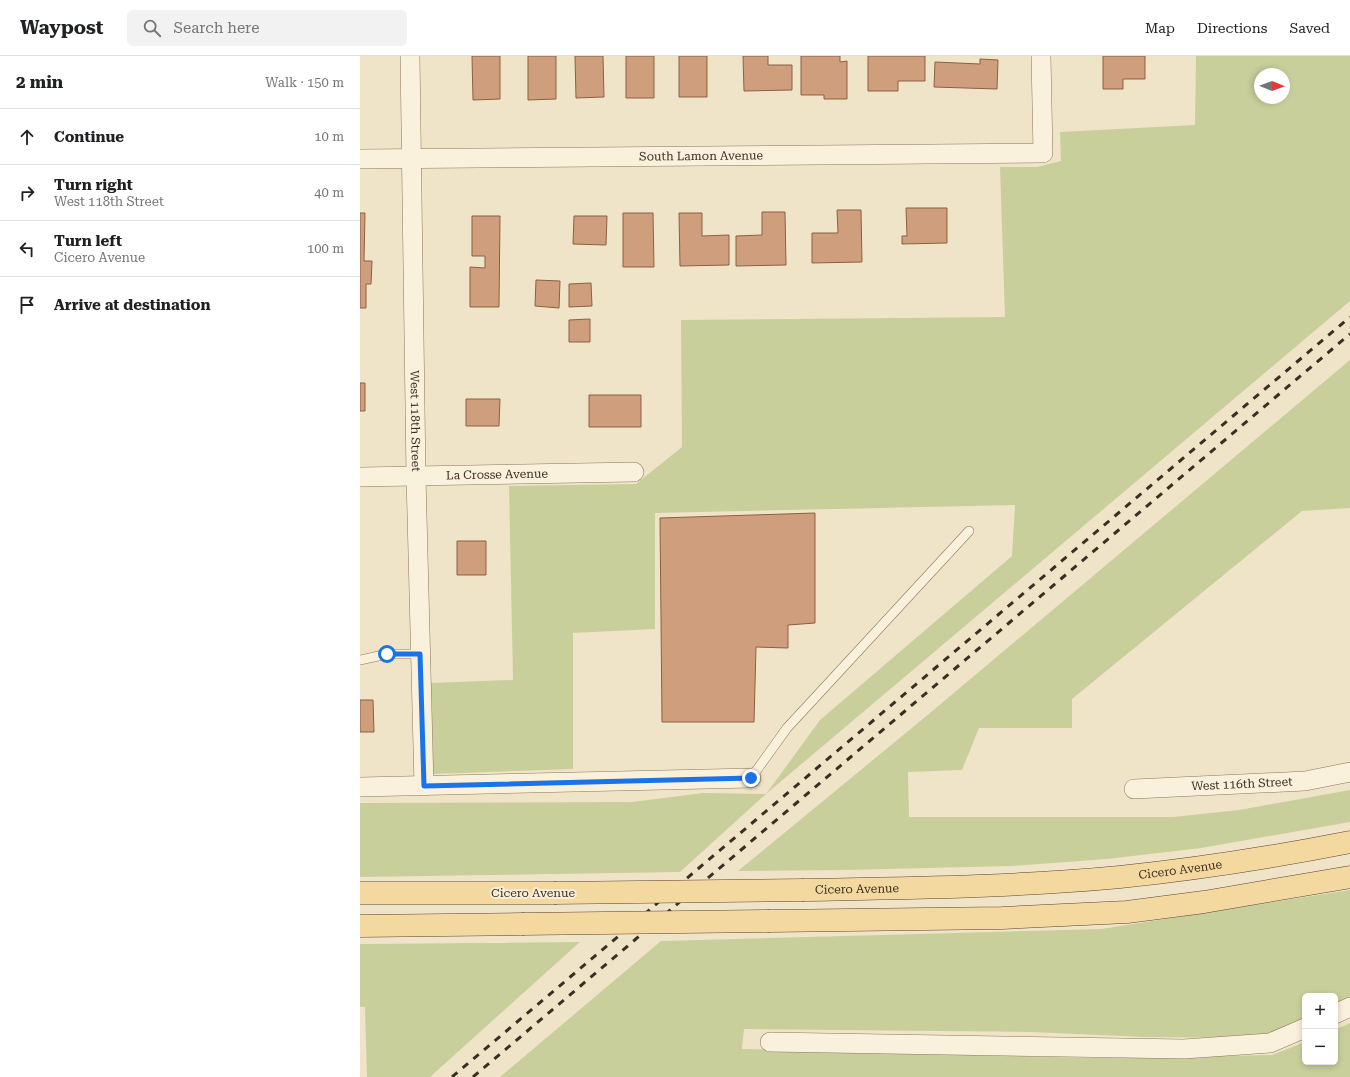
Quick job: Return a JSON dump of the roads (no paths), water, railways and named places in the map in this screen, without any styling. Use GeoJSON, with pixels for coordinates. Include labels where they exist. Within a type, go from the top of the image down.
{"type":"FeatureCollection","features":[{"type":"Feature","properties":{"kind":"main road","name":"Cicero Avenue"},"geometry":{"type":"LineString","coordinates":[[360,893],[554,893],[994,886],[1120,877],[1192,869],[1350,842]]}},
{"type":"Feature","properties":{"kind":"main road"},"geometry":{"type":"LineString","coordinates":[[360,926],[1002,918],[1127,912],[1204,902],[1350,877]]}},
{"type":"Feature","properties":{"kind":"street","name":"West 118th Street"},"geometry":{"type":"LineString","coordinates":[[410,56],[416,476],[424,786]]}},
{"type":"Feature","properties":{"kind":"street","name":"South Lamon Avenue"},"geometry":{"type":"LineString","coordinates":[[360,159],[1043,153],[1041,56]]}},
{"type":"Feature","properties":{"kind":"street","name":"La Crosse Avenue"},"geometry":{"type":"LineString","coordinates":[[360,477],[634,472]]}},
{"type":"Feature","properties":{"kind":"street","name":"West 116th Street"},"geometry":{"type":"LineString","coordinates":[[1134,789],[1305,781],[1350,772]]}},
{"type":"Feature","properties":{"kind":"street"},"geometry":{"type":"LineString","coordinates":[[360,787],[751,778]]}},
{"type":"Feature","properties":{"kind":"street"},"geometry":{"type":"LineString","coordinates":[[1338,1013],[1350,1007]]}},
{"type":"Feature","properties":{"kind":"street"},"geometry":{"type":"LineString","coordinates":[[770,1042],[1184,1049],[1270,1044],[1303,1029]]}},
{"type":"Feature","properties":{"kind":"lane"},"geometry":{"type":"LineString","coordinates":[[751,778],[787,728],[969,531]]}},
{"type":"Feature","properties":{"kind":"lane"},"geometry":{"type":"LineString","coordinates":[[360,660],[387,654],[420,654]]}},
{"type":"Feature","properties":{"kind":"railway"},"geometry":{"type":"LineString","coordinates":[[452,1077],[1350,317]]}},
{"type":"Feature","properties":{"kind":"railway"},"geometry":{"type":"LineString","coordinates":[[473,1077],[1350,334]]}}]}
